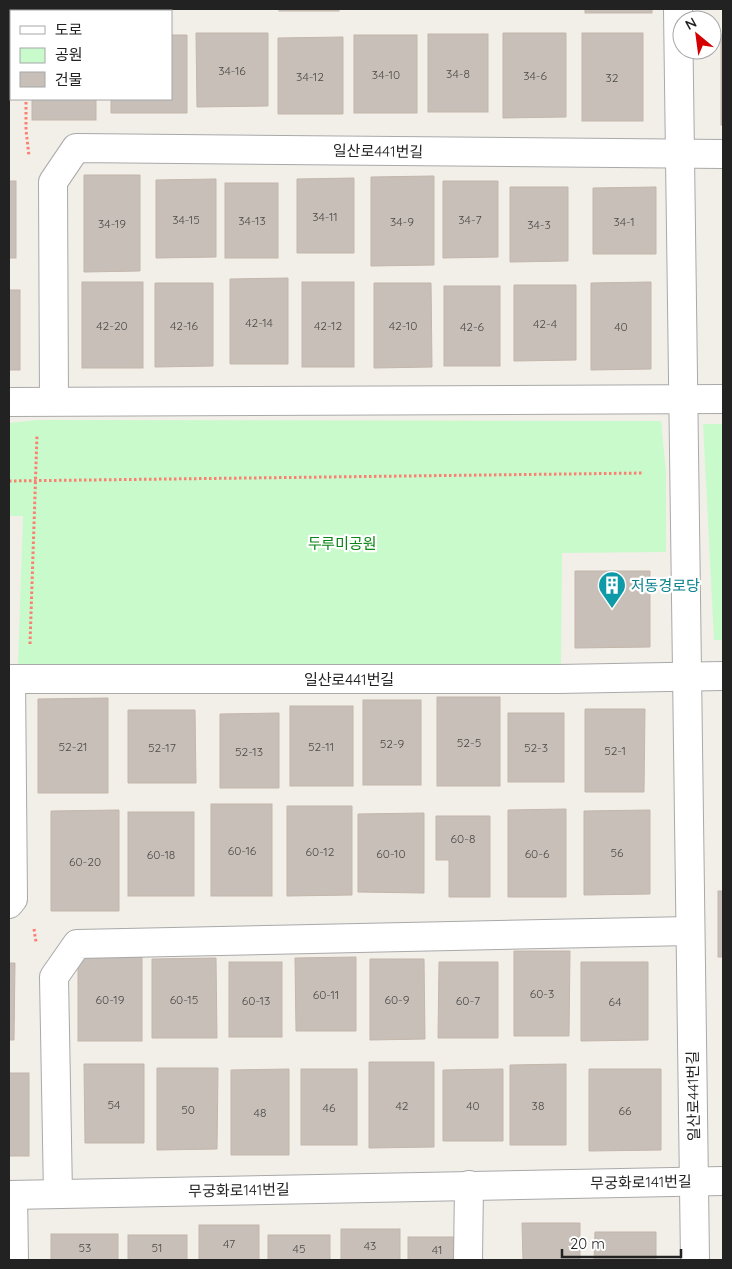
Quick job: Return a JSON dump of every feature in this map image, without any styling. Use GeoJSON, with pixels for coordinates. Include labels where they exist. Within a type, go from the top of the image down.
{"type":"FeatureCollection","features":[{"type":"Feature","properties":{"kind":"street"},"geometry":{"type":"LineString","coordinates":[[9,74],[10,9]]}},
{"type":"Feature","properties":{"kind":"street","name":"일산로441번길"},"geometry":{"type":"LineString","coordinates":[[678,9],[695,1260]]}},
{"type":"Feature","properties":{"kind":"street","name":"일산로441번길"},"geometry":{"type":"LineString","coordinates":[[54,401],[53,182],[76,148],[723,154]]}},
{"type":"Feature","properties":{"kind":"street"},"geometry":{"type":"LineString","coordinates":[[9,402],[723,399]]}},
{"type":"Feature","properties":{"kind":"street","name":"일산로441번길"},"geometry":{"type":"LineString","coordinates":[[10,680],[538,679],[723,676]]}},
{"type":"Feature","properties":{"kind":"street"},"geometry":{"type":"LineString","coordinates":[[9,904],[13,899],[10,680]]}},
{"type":"Feature","properties":{"kind":"street"},"geometry":{"type":"LineString","coordinates":[[58,1194],[54,977],[77,944],[690,931]]}},
{"type":"Feature","properties":{"kind":"street","name":"무궁화로141번길"},"geometry":{"type":"LineString","coordinates":[[11,1195],[723,1181]]}},
{"type":"Feature","properties":{"kind":"street"},"geometry":{"type":"LineString","coordinates":[[468,1260],[469,1185]]}},
{"type":"Feature","properties":{"kind":"street"},"geometry":{"type":"LineString","coordinates":[[11,1195],[14,1260]]}},
{"type":"Feature","properties":{"kind":"path"},"geometry":{"type":"LineString","coordinates":[[30,645],[37,433]]}},
{"type":"Feature","properties":{"kind":"path"},"geometry":{"type":"LineString","coordinates":[[9,480],[644,473]]}},
{"type":"Feature","properties":{"kind":"path"},"geometry":{"type":"LineString","coordinates":[[34,928],[36,946]]}},
{"type":"Feature","properties":{"kind":"green space","name":"두루미공원"},"geometry":{"type":"Polygon","coordinates":[[[37,420],[661,421],[666,472],[666,552],[562,553],[561,665],[18,665],[23,516],[9,516],[9,423],[37,420]]]}},
{"type":"Feature","properties":{"kind":"green space"},"geometry":{"type":"Polygon","coordinates":[[[703,424],[723,424],[723,640],[714,640],[703,424]]]}},
{"type":"Feature","properties":{"kind":"building"},"geometry":{"type":"Polygon","coordinates":[[[279,9],[339,9],[339,11],[279,11],[279,9]]]}},
{"type":"Feature","properties":{"kind":"building"},"geometry":{"type":"Polygon","coordinates":[[[585,9],[652,9],[652,13],[585,13],[585,9]]]}},
{"type":"Feature","properties":{"kind":"building"},"geometry":{"type":"Polygon","coordinates":[[[196,33],[268,33],[268,106],[197,107],[196,33]]]}},
{"type":"Feature","properties":{"kind":"building"},"geometry":{"type":"Polygon","coordinates":[[[503,33],[566,33],[566,117],[503,118],[503,33]]]}},
{"type":"Feature","properties":{"kind":"building"},"geometry":{"type":"Polygon","coordinates":[[[582,33],[643,33],[643,121],[582,121],[582,33]]]}},
{"type":"Feature","properties":{"kind":"building"},"geometry":{"type":"Polygon","coordinates":[[[428,34],[488,34],[488,112],[428,112],[428,34]]]}},
{"type":"Feature","properties":{"kind":"building"},"geometry":{"type":"Polygon","coordinates":[[[172,35],[187,35],[187,113],[111,113],[111,100],[172,100],[172,35]]]}},
{"type":"Feature","properties":{"kind":"building"},"geometry":{"type":"Polygon","coordinates":[[[354,35],[417,35],[417,113],[354,113],[354,35]]]}},
{"type":"Feature","properties":{"kind":"building"},"geometry":{"type":"Polygon","coordinates":[[[723,35],[723,125],[721,125],[721,60],[723,35]]]}},
{"type":"Feature","properties":{"kind":"building"},"geometry":{"type":"Polygon","coordinates":[[[343,37],[343,114],[278,114],[278,38],[343,37]]]}},
{"type":"Feature","properties":{"kind":"building"},"geometry":{"type":"Polygon","coordinates":[[[32,100],[96,100],[96,120],[32,120],[32,100]]]}},
{"type":"Feature","properties":{"kind":"building"},"geometry":{"type":"Polygon","coordinates":[[[84,175],[140,175],[140,271],[84,272],[84,175]]]}},
{"type":"Feature","properties":{"kind":"building"},"geometry":{"type":"Polygon","coordinates":[[[434,176],[434,265],[371,266],[371,177],[434,176]]]}},
{"type":"Feature","properties":{"kind":"building"},"geometry":{"type":"Polygon","coordinates":[[[354,178],[354,253],[297,253],[297,179],[354,178]]]}},
{"type":"Feature","properties":{"kind":"building"},"geometry":{"type":"Polygon","coordinates":[[[216,179],[216,257],[156,258],[156,180],[216,179]]]}},
{"type":"Feature","properties":{"kind":"building"},"geometry":{"type":"Polygon","coordinates":[[[9,181],[16,181],[16,258],[9,258],[9,181]]]}},
{"type":"Feature","properties":{"kind":"building"},"geometry":{"type":"Polygon","coordinates":[[[443,181],[498,181],[498,257],[443,258],[443,181]]]}},
{"type":"Feature","properties":{"kind":"building"},"geometry":{"type":"Polygon","coordinates":[[[225,183],[278,183],[278,258],[225,258],[225,183]]]}},
{"type":"Feature","properties":{"kind":"building"},"geometry":{"type":"Polygon","coordinates":[[[510,187],[568,187],[568,261],[510,262],[510,187]]]}},
{"type":"Feature","properties":{"kind":"building"},"geometry":{"type":"Polygon","coordinates":[[[656,187],[656,254],[593,254],[593,188],[656,187]]]}},
{"type":"Feature","properties":{"kind":"building"},"geometry":{"type":"Polygon","coordinates":[[[288,278],[288,364],[230,364],[230,279],[288,278]]]}},
{"type":"Feature","properties":{"kind":"building"},"geometry":{"type":"Polygon","coordinates":[[[82,282],[143,282],[143,368],[82,368],[82,282]]]}},
{"type":"Feature","properties":{"kind":"building"},"geometry":{"type":"Polygon","coordinates":[[[302,282],[354,282],[354,367],[302,367],[302,282]]]}},
{"type":"Feature","properties":{"kind":"building"},"geometry":{"type":"Polygon","coordinates":[[[651,282],[651,369],[591,370],[591,283],[651,282]]]}},
{"type":"Feature","properties":{"kind":"building"},"geometry":{"type":"Polygon","coordinates":[[[155,283],[213,283],[213,366],[155,367],[155,283]]]}},
{"type":"Feature","properties":{"kind":"building"},"geometry":{"type":"Polygon","coordinates":[[[374,283],[431,283],[432,367],[374,368],[374,283]]]}},
{"type":"Feature","properties":{"kind":"building"},"geometry":{"type":"Polygon","coordinates":[[[514,285],[576,285],[576,360],[514,361],[514,285]]]}},
{"type":"Feature","properties":{"kind":"building"},"geometry":{"type":"Polygon","coordinates":[[[444,286],[500,286],[500,366],[444,366],[444,286]]]}},
{"type":"Feature","properties":{"kind":"building"},"geometry":{"type":"Polygon","coordinates":[[[9,290],[20,290],[20,370],[9,370],[9,290]]]}},
{"type":"Feature","properties":{"kind":"building","name":"저동경로당"},"geometry":{"type":"Polygon","coordinates":[[[575,571],[650,571],[650,647],[575,648],[575,571]]]}},
{"type":"Feature","properties":{"kind":"building"},"geometry":{"type":"Polygon","coordinates":[[[437,697],[500,697],[500,786],[437,786],[437,697]]]}},
{"type":"Feature","properties":{"kind":"building"},"geometry":{"type":"Polygon","coordinates":[[[108,698],[108,793],[38,793],[38,699],[108,698]]]}},
{"type":"Feature","properties":{"kind":"building"},"geometry":{"type":"Polygon","coordinates":[[[363,700],[421,700],[421,785],[363,785],[363,700]]]}},
{"type":"Feature","properties":{"kind":"building"},"geometry":{"type":"Polygon","coordinates":[[[290,706],[353,706],[353,786],[290,786],[290,706]]]}},
{"type":"Feature","properties":{"kind":"building"},"geometry":{"type":"Polygon","coordinates":[[[585,709],[645,709],[644,792],[585,792],[585,709]]]}},
{"type":"Feature","properties":{"kind":"building"},"geometry":{"type":"Polygon","coordinates":[[[128,710],[195,710],[196,783],[128,783],[128,710]]]}},
{"type":"Feature","properties":{"kind":"building"},"geometry":{"type":"Polygon","coordinates":[[[279,713],[279,788],[220,788],[220,714],[279,713]]]}},
{"type":"Feature","properties":{"kind":"building"},"geometry":{"type":"Polygon","coordinates":[[[508,713],[564,713],[564,782],[508,782],[508,713]]]}},
{"type":"Feature","properties":{"kind":"building"},"geometry":{"type":"Polygon","coordinates":[[[211,804],[272,804],[272,896],[211,896],[211,804]]]}},
{"type":"Feature","properties":{"kind":"building"},"geometry":{"type":"Polygon","coordinates":[[[287,806],[352,806],[352,895],[287,896],[287,806]]]}},
{"type":"Feature","properties":{"kind":"building"},"geometry":{"type":"Polygon","coordinates":[[[566,809],[566,897],[508,897],[508,810],[566,809]]]}},
{"type":"Feature","properties":{"kind":"building"},"geometry":{"type":"Polygon","coordinates":[[[119,810],[119,911],[51,911],[51,811],[119,810]]]}},
{"type":"Feature","properties":{"kind":"building"},"geometry":{"type":"Polygon","coordinates":[[[650,810],[650,894],[584,895],[584,811],[650,810]]]}},
{"type":"Feature","properties":{"kind":"building"},"geometry":{"type":"Polygon","coordinates":[[[128,812],[194,812],[194,896],[128,896],[128,812]]]}},
{"type":"Feature","properties":{"kind":"building"},"geometry":{"type":"Polygon","coordinates":[[[424,813],[424,893],[358,892],[358,814],[424,813]]]}},
{"type":"Feature","properties":{"kind":"building"},"geometry":{"type":"Polygon","coordinates":[[[436,816],[490,816],[490,897],[449,897],[449,860],[436,860],[436,816]]]}},
{"type":"Feature","properties":{"kind":"building"},"geometry":{"type":"Polygon","coordinates":[[[718,891],[723,891],[723,957],[718,957],[718,891]]]}},
{"type":"Feature","properties":{"kind":"building"},"geometry":{"type":"Polygon","coordinates":[[[514,951],[570,951],[569,1036],[514,1036],[514,951]]]}},
{"type":"Feature","properties":{"kind":"building"},"geometry":{"type":"Polygon","coordinates":[[[78,957],[142,957],[142,1041],[78,1041],[78,957]]]}},
{"type":"Feature","properties":{"kind":"building"},"geometry":{"type":"Polygon","coordinates":[[[356,957],[356,1031],[296,1031],[295,958],[356,957]]]}},
{"type":"Feature","properties":{"kind":"building"},"geometry":{"type":"Polygon","coordinates":[[[216,958],[217,1038],[152,1038],[152,959],[216,958]]]}},
{"type":"Feature","properties":{"kind":"building"},"geometry":{"type":"Polygon","coordinates":[[[370,959],[424,959],[425,1039],[370,1040],[370,959]]]}},
{"type":"Feature","properties":{"kind":"building"},"geometry":{"type":"Polygon","coordinates":[[[229,962],[282,962],[282,1037],[229,1037],[229,962]]]}},
{"type":"Feature","properties":{"kind":"building"},"geometry":{"type":"Polygon","coordinates":[[[439,962],[498,962],[498,1038],[438,1038],[439,962]]]}},
{"type":"Feature","properties":{"kind":"building"},"geometry":{"type":"Polygon","coordinates":[[[581,962],[648,962],[648,1040],[581,1041],[581,962]]]}},
{"type":"Feature","properties":{"kind":"building"},"geometry":{"type":"Polygon","coordinates":[[[9,963],[15,963],[14,1040],[9,1040],[9,963]]]}},
{"type":"Feature","properties":{"kind":"building"},"geometry":{"type":"Polygon","coordinates":[[[369,1062],[434,1062],[434,1147],[369,1148],[369,1062]]]}},
{"type":"Feature","properties":{"kind":"building"},"geometry":{"type":"Polygon","coordinates":[[[84,1064],[144,1064],[144,1143],[85,1143],[84,1064]]]}},
{"type":"Feature","properties":{"kind":"building"},"geometry":{"type":"Polygon","coordinates":[[[566,1064],[566,1145],[510,1145],[510,1065],[566,1064]]]}},
{"type":"Feature","properties":{"kind":"building"},"geometry":{"type":"Polygon","coordinates":[[[157,1068],[218,1068],[217,1149],[157,1150],[157,1068]]]}},
{"type":"Feature","properties":{"kind":"building"},"geometry":{"type":"Polygon","coordinates":[[[289,1069],[289,1155],[231,1155],[231,1070],[289,1069]]]}},
{"type":"Feature","properties":{"kind":"building"},"geometry":{"type":"Polygon","coordinates":[[[301,1069],[357,1069],[357,1145],[301,1145],[301,1069]]]}},
{"type":"Feature","properties":{"kind":"building"},"geometry":{"type":"Polygon","coordinates":[[[503,1069],[503,1141],[443,1141],[443,1070],[503,1069]]]}},
{"type":"Feature","properties":{"kind":"building"},"geometry":{"type":"Polygon","coordinates":[[[589,1069],[661,1069],[661,1150],[589,1151],[589,1069]]]}},
{"type":"Feature","properties":{"kind":"building"},"geometry":{"type":"Polygon","coordinates":[[[9,1073],[29,1073],[29,1156],[9,1156],[9,1073]]]}},
{"type":"Feature","properties":{"kind":"building"},"geometry":{"type":"Polygon","coordinates":[[[522,1223],[580,1223],[580,1260],[523,1260],[522,1223]]]}},
{"type":"Feature","properties":{"kind":"building"},"geometry":{"type":"Polygon","coordinates":[[[199,1225],[259,1225],[259,1260],[199,1260],[199,1225]]]}},
{"type":"Feature","properties":{"kind":"building"},"geometry":{"type":"Polygon","coordinates":[[[341,1229],[400,1229],[400,1260],[341,1260],[341,1229]]]}},
{"type":"Feature","properties":{"kind":"building"},"geometry":{"type":"Polygon","coordinates":[[[595,1232],[656,1232],[656,1260],[594,1260],[595,1232]]]}},
{"type":"Feature","properties":{"kind":"building"},"geometry":{"type":"Polygon","coordinates":[[[51,1234],[118,1234],[118,1260],[51,1260],[51,1234]]]}},
{"type":"Feature","properties":{"kind":"building"},"geometry":{"type":"Polygon","coordinates":[[[128,1235],[187,1235],[187,1260],[128,1260],[128,1235]]]}},
{"type":"Feature","properties":{"kind":"building"},"geometry":{"type":"Polygon","coordinates":[[[268,1235],[330,1235],[330,1260],[268,1260],[268,1235]]]}},
{"type":"Feature","properties":{"kind":"building"},"geometry":{"type":"Polygon","coordinates":[[[408,1237],[465,1237],[465,1260],[408,1260],[408,1237]]]}},
{"type":"Feature","properties":{"kind":"place","name":"저동경로당"},"geometry":{"type":"Point","coordinates":[612,609]}}]}
